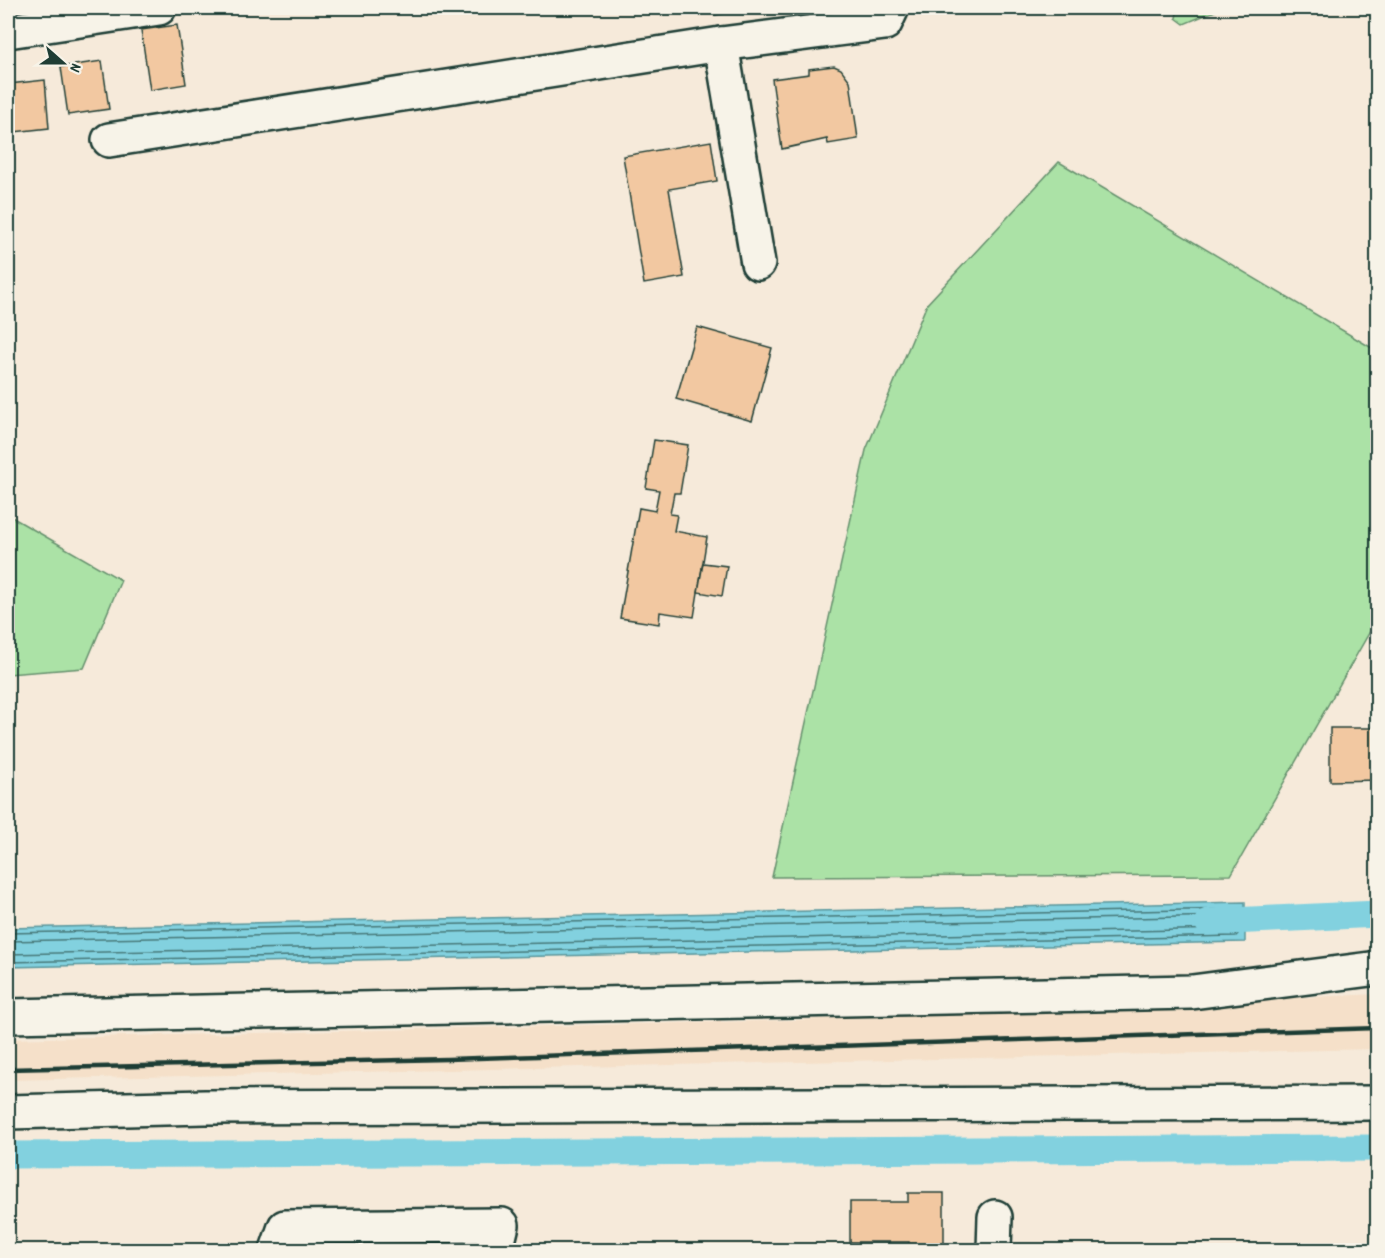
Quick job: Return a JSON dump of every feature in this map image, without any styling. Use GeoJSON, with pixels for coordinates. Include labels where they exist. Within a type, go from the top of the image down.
{"type":"FeatureCollection","features":[{"type":"Feature","properties":{"kind":"street"},"geometry":{"type":"LineString","coordinates":[[8,31],[159,8]]}},
{"type":"Feature","properties":{"kind":"street"},"geometry":{"type":"LineString","coordinates":[[109,140],[721,44],[885,22],[892,8]]}},
{"type":"Feature","properties":{"kind":"street"},"geometry":{"type":"LineString","coordinates":[[721,44],[758,263]]}},
{"type":"Feature","properties":{"kind":"street"},"geometry":{"type":"LineString","coordinates":[[8,1016],[1192,993],[1377,968]]}},
{"type":"Feature","properties":{"kind":"street"},"geometry":{"type":"LineString","coordinates":[[8,1112],[229,1107],[1377,1103]]}},
{"type":"Feature","properties":{"kind":"street"},"geometry":{"type":"LineString","coordinates":[[994,1251],[995,1217]]}},
{"type":"Feature","properties":{"kind":"street"},"geometry":{"type":"LineString","coordinates":[[277,1251],[285,1227],[502,1225],[496,1251]]}},
{"type":"Feature","properties":{"kind":"shaded area"},"geometry":{"type":"Polygon","coordinates":[[[1378,994],[1377,1049],[8,1080],[8,1039],[798,1020],[1378,994]]]}},
{"type":"Feature","properties":{"kind":"green space"},"geometry":{"type":"Polygon","coordinates":[[[1178,8],[1222,8],[1184,24],[1176,18],[1178,8]]]}},
{"type":"Feature","properties":{"kind":"green space"},"geometry":{"type":"Polygon","coordinates":[[[1059,162],[1377,351],[1377,619],[1231,875],[772,877],[866,450],[927,304],[1059,162]]]}},
{"type":"Feature","properties":{"kind":"green space"},"geometry":{"type":"Polygon","coordinates":[[[8,515],[121,580],[84,668],[8,674],[8,515]]]}},
{"type":"Feature","properties":{"kind":"water"},"geometry":{"type":"Polygon","coordinates":[[[1245,902],[1245,942],[8,967],[8,928],[1245,902]]]}},
{"type":"Feature","properties":{"kind":"building"},"geometry":{"type":"Polygon","coordinates":[[[714,8],[759,8],[715,15],[714,8]]]}},
{"type":"Feature","properties":{"kind":"building"},"geometry":{"type":"Polygon","coordinates":[[[177,25],[186,84],[150,90],[141,30],[177,25]]]}},
{"type":"Feature","properties":{"kind":"building"},"geometry":{"type":"Polygon","coordinates":[[[102,61],[109,109],[68,115],[61,67],[102,61]]]}},
{"type":"Feature","properties":{"kind":"building"},"geometry":{"type":"Polygon","coordinates":[[[834,66],[841,69],[850,81],[858,139],[828,144],[827,139],[782,149],[772,79],[809,74],[809,69],[834,66]]]}},
{"type":"Feature","properties":{"kind":"building"},"geometry":{"type":"Polygon","coordinates":[[[45,80],[49,128],[14,132],[9,84],[45,80]]]}},
{"type":"Feature","properties":{"kind":"building"},"geometry":{"type":"Polygon","coordinates":[[[711,141],[717,181],[669,189],[684,277],[644,284],[623,156],[711,141]]]}},
{"type":"Feature","properties":{"kind":"building"},"geometry":{"type":"Polygon","coordinates":[[[697,327],[772,348],[752,421],[676,399],[697,327]]]}},
{"type":"Feature","properties":{"kind":"building"},"geometry":{"type":"Polygon","coordinates":[[[654,440],[688,445],[680,493],[674,493],[670,514],[677,515],[674,531],[707,537],[694,617],[660,612],[659,624],[620,618],[639,508],[655,511],[659,490],[646,488],[654,440]]]}},
{"type":"Feature","properties":{"kind":"building"},"geometry":{"type":"Polygon","coordinates":[[[703,563],[727,566],[722,596],[698,592],[703,563]]]}},
{"type":"Feature","properties":{"kind":"building"},"geometry":{"type":"Polygon","coordinates":[[[1378,663],[1378,679],[1370,675],[1378,663]]]}},
{"type":"Feature","properties":{"kind":"building"},"geometry":{"type":"Polygon","coordinates":[[[1330,728],[1378,728],[1378,780],[1330,781],[1330,728]]]}},
{"type":"Feature","properties":{"kind":"building"},"geometry":{"type":"Polygon","coordinates":[[[908,1193],[944,1193],[944,1250],[908,1250],[909,1242],[850,1242],[850,1202],[908,1202],[908,1193]]]}},
{"type":"Feature","properties":{"kind":"waterway"},"geometry":{"type":"LineString","coordinates":[[1208,922],[1378,914]]}},
{"type":"Feature","properties":{"kind":"waterway"},"geometry":{"type":"LineString","coordinates":[[8,1155],[1378,1148]]}},
{"type":"Feature","properties":{"kind":"railway"},"geometry":{"type":"LineString","coordinates":[[8,1069],[448,1059],[1378,1028]]}}]}
